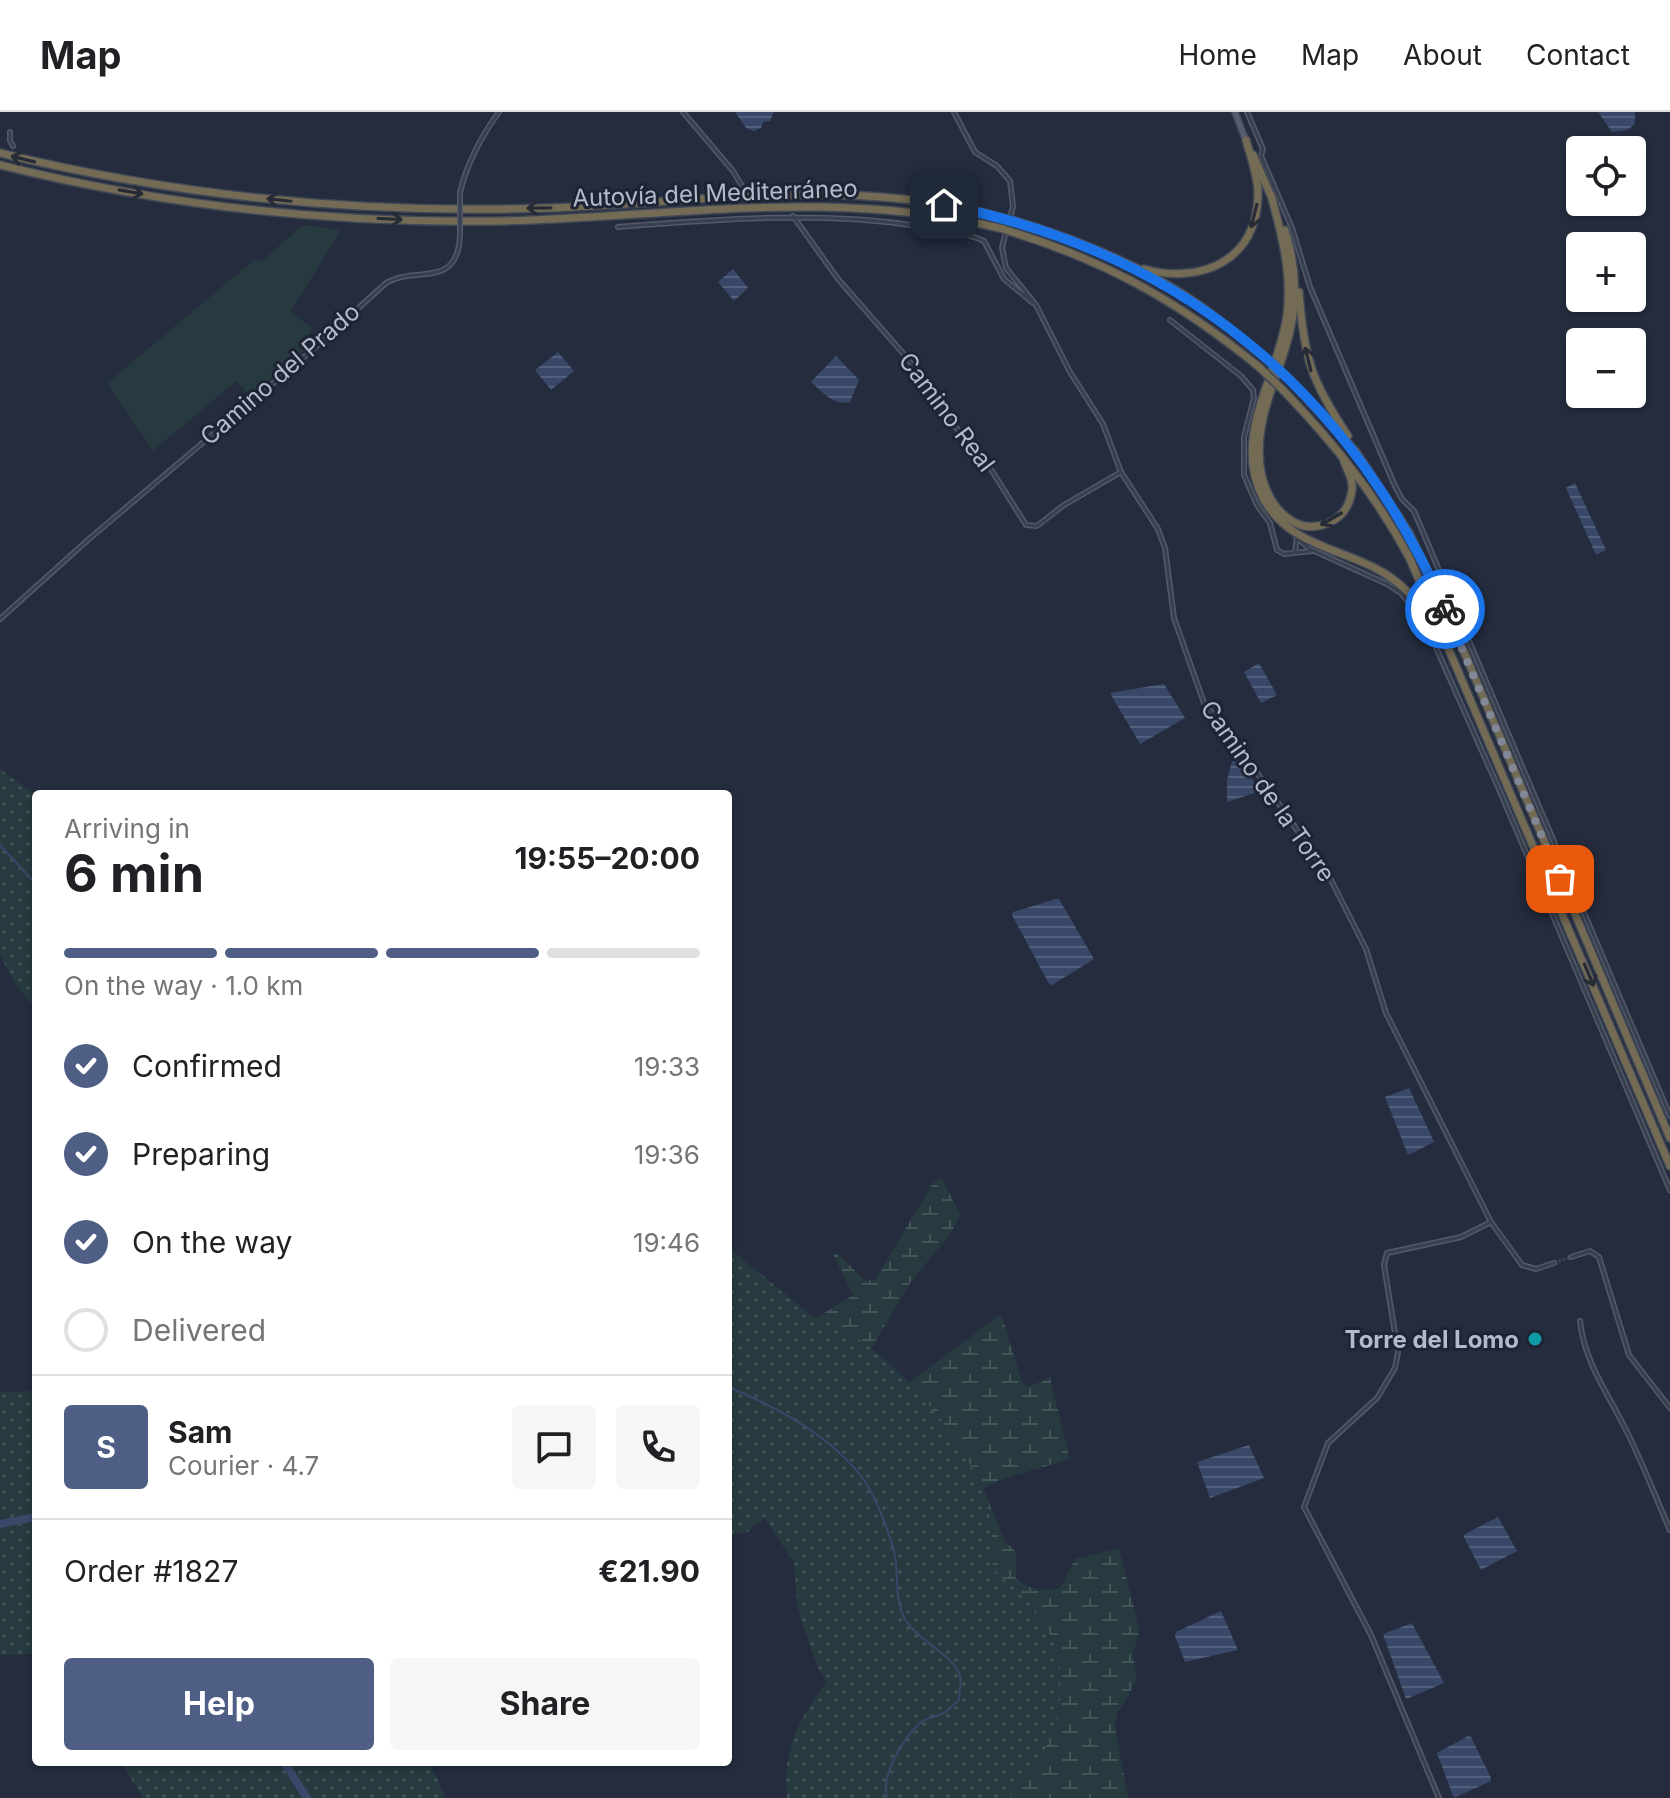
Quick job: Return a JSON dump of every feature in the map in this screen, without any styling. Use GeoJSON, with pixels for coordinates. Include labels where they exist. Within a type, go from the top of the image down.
{"type":"FeatureCollection","features":[{"type":"Feature","properties":{"kind":"highway"},"geometry":{"type":"LineString","coordinates":[[1132,266],[1170,275],[1197,274],[1223,262],[1240,246],[1252,226],[1257,206],[1257,179],[1246,140]]}},
{"type":"Feature","properties":{"kind":"highway","name":"Autovía del Mediterráneo"},"geometry":{"type":"LineString","coordinates":[[0,153],[143,183],[306,203],[426,209],[508,209],[824,194],[913,200],[1011,220],[1092,248],[1132,266],[1199,305],[1291,381],[1356,452],[1409,533],[1433,581],[1670,1138]]}},
{"type":"Feature","properties":{"kind":"highway"},"geometry":{"type":"LineString","coordinates":[[1257,155],[1296,262],[1302,326],[1312,376],[1323,400],[1356,452]]}},
{"type":"Feature","properties":{"kind":"highway","name":"Autovía del Mediterráneo"},"geometry":{"type":"LineString","coordinates":[[0,165],[173,199],[323,216],[418,221],[502,221],[772,207],[840,206],[929,213],[1012,232],[1079,256],[1150,289],[1201,321],[1283,390],[1340,452],[1392,526],[1448,646],[1670,1166]]}},
{"type":"Feature","properties":{"kind":"highway"},"geometry":{"type":"LineString","coordinates":[[1271,195],[1287,259],[1289,293],[1281,342],[1255,421],[1255,474],[1263,497],[1277,519],[1307,543],[1388,576],[1402,587],[1427,612],[1448,646]]}},
{"type":"Feature","properties":{"kind":"highway"},"geometry":{"type":"LineString","coordinates":[[1284,224],[1293,262],[1294,309],[1287,345],[1264,415],[1259,457],[1263,479],[1278,511],[1288,520],[1301,525],[1320,525],[1338,518],[1346,508],[1352,483],[1340,452]]}},
{"type":"Feature","properties":{"kind":"main road"},"geometry":{"type":"LineString","coordinates":[[1235,112],[1246,140],[1257,155]]}},
{"type":"Feature","properties":{"kind":"street","name":"Camino del Prado"},"geometry":{"type":"LineString","coordinates":[[0,619],[386,283],[401,277],[430,276],[445,269],[457,256],[460,193],[465,175],[489,125],[499,112]]}},
{"type":"Feature","properties":{"kind":"street"},"geometry":{"type":"LineString","coordinates":[[683,112],[742,186]]}},
{"type":"Feature","properties":{"kind":"street","name":"Camino de la Torre"},"geometry":{"type":"LineString","coordinates":[[954,112],[975,152],[997,166],[1010,181],[1013,206],[1002,248],[1003,259],[1012,276],[1030,294],[1070,372],[1103,424],[1121,472],[1162,539],[1174,618],[1204,703],[1237,744],[1329,876],[1366,949],[1386,1013],[1491,1222],[1522,1265],[1536,1269],[1554,1263]]}},
{"type":"Feature","properties":{"kind":"street"},"geometry":{"type":"LineString","coordinates":[[1247,112],[1263,149],[1257,155]]}},
{"type":"Feature","properties":{"kind":"street"},"geometry":{"type":"LineString","coordinates":[[10,132],[13,146]]}},
{"type":"Feature","properties":{"kind":"street"},"geometry":{"type":"LineString","coordinates":[[1260,142],[1257,155],[1292,228],[1310,287],[1395,486],[1414,511],[1670,1116]]}},
{"type":"Feature","properties":{"kind":"street"},"geometry":{"type":"LineString","coordinates":[[618,227],[793,216],[873,219],[979,238],[984,241],[1004,279],[1036,305]]}},
{"type":"Feature","properties":{"kind":"street","name":"Camino Real"},"geometry":{"type":"LineString","coordinates":[[793,216],[838,279],[908,359],[952,423],[987,463],[1026,525],[1037,526],[1081,494],[1121,472]]}},
{"type":"Feature","properties":{"kind":"street"},"geometry":{"type":"LineString","coordinates":[[1170,320],[1241,376],[1253,390],[1254,398],[1244,437],[1244,475],[1257,505],[1270,523],[1277,550],[1284,554],[1324,550]]}},
{"type":"Feature","properties":{"kind":"street"},"geometry":{"type":"LineString","coordinates":[[1295,535],[1295,551]]}},
{"type":"Feature","properties":{"kind":"street"},"geometry":{"type":"LineString","coordinates":[[1295,551],[1307,543],[1314,551]]}},
{"type":"Feature","properties":{"kind":"street"},"geometry":{"type":"LineString","coordinates":[[1335,555],[1394,589],[1426,625],[1670,1190]]}},
{"type":"Feature","properties":{"kind":"street"},"geometry":{"type":"LineString","coordinates":[[1439,1798],[1371,1635],[1304,1507],[1328,1443],[1377,1398],[1395,1368],[1398,1352],[1384,1265],[1387,1253],[1461,1237],[1491,1222]]}},
{"type":"Feature","properties":{"kind":"street"},"geometry":{"type":"LineString","coordinates":[[1571,1257],[1590,1251],[1599,1257],[1629,1355],[1670,1408]]}},
{"type":"Feature","properties":{"kind":"street"},"geometry":{"type":"LineString","coordinates":[[1580,1321],[1581,1334],[1594,1369],[1627,1431],[1670,1530]]}},
{"type":"Feature","properties":{"kind":"green space"},"geometry":{"type":"Polygon","coordinates":[[[303,225],[341,230],[291,311],[312,328],[306,339],[307,349],[250,396],[236,381],[153,451],[107,383],[254,260],[262,261],[303,225]]]}},
{"type":"Feature","properties":{"kind":"green space"},"geometry":{"type":"Polygon","coordinates":[[[0,769],[32,792],[32,1005],[16,985],[0,955],[0,769]]]}},
{"type":"Feature","properties":{"kind":"green space"},"geometry":{"type":"Polygon","coordinates":[[[942,1179],[960,1215],[951,1233],[910,1283],[860,1368],[884,1401],[1001,1314],[1022,1381],[1027,1387],[1050,1378],[1070,1459],[1002,1479],[983,1488],[1005,1541],[1016,1552],[1016,1578],[1031,1587],[1042,1590],[1060,1588],[1075,1559],[1119,1548],[1140,1631],[1133,1653],[1137,1680],[1117,1714],[1115,1726],[1128,1798],[794,1798],[878,1635],[785,1549],[765,1518],[749,1530],[810,1322],[853,1295],[833,1254],[837,1253],[866,1281],[875,1280],[934,1181],[942,1179]]]}},
{"type":"Feature","properties":{"kind":"green space"},"geometry":{"type":"Polygon","coordinates":[[[732,1250],[818,1321],[827,1319],[885,1360],[938,1416],[968,1460],[986,1502],[992,1536],[993,1569],[1044,1623],[1053,1641],[1061,1678],[1057,1717],[1051,1735],[1032,1769],[1009,1789],[1012,1798],[787,1798],[787,1765],[794,1736],[826,1682],[816,1663],[798,1610],[794,1563],[764,1517],[758,1519],[748,1532],[732,1534],[732,1250]]]}},
{"type":"Feature","properties":{"kind":"green space"},"geometry":{"type":"Polygon","coordinates":[[[32,1391],[32,1654],[0,1655],[0,1392],[32,1391]]]}},
{"type":"Feature","properties":{"kind":"green space"},"geometry":{"type":"Polygon","coordinates":[[[123,1766],[431,1766],[446,1798],[143,1798],[123,1766]]]}},
{"type":"Feature","properties":{"kind":"water"},"geometry":{"type":"Polygon","coordinates":[[[735,112],[774,112],[770,121],[763,122],[761,128],[754,131],[746,128],[735,112]]]}},
{"type":"Feature","properties":{"kind":"water"},"geometry":{"type":"Polygon","coordinates":[[[1598,112],[1635,112],[1635,124],[1627,130],[1612,132],[1598,112]]]}},
{"type":"Feature","properties":{"kind":"water"},"geometry":{"type":"Polygon","coordinates":[[[733,269],[748,288],[734,301],[718,282],[733,269]]]}},
{"type":"Feature","properties":{"kind":"water"},"geometry":{"type":"Polygon","coordinates":[[[558,352],[574,371],[551,390],[535,370],[558,352]]]}},
{"type":"Feature","properties":{"kind":"water"},"geometry":{"type":"Polygon","coordinates":[[[836,356],[859,380],[850,402],[833,400],[811,382],[836,356]]]}},
{"type":"Feature","properties":{"kind":"water"},"geometry":{"type":"Polygon","coordinates":[[[1575,483],[1606,550],[1596,555],[1566,488],[1575,483]]]}},
{"type":"Feature","properties":{"kind":"water"},"geometry":{"type":"Polygon","coordinates":[[[1259,663],[1277,695],[1261,703],[1244,672],[1259,663]]]}},
{"type":"Feature","properties":{"kind":"water"},"geometry":{"type":"Polygon","coordinates":[[[1164,684],[1185,718],[1140,744],[1110,693],[1164,684]]]}},
{"type":"Feature","properties":{"kind":"water"},"geometry":{"type":"Polygon","coordinates":[[[1238,760],[1261,791],[1227,802],[1227,780],[1232,761],[1238,760]]]}},
{"type":"Feature","properties":{"kind":"water"},"geometry":{"type":"Polygon","coordinates":[[[1059,899],[1094,959],[1052,985],[1012,915],[1013,912],[1059,899]]]}},
{"type":"Feature","properties":{"kind":"water"},"geometry":{"type":"Polygon","coordinates":[[[1409,1088],[1434,1142],[1408,1155],[1385,1097],[1409,1088]]]}},
{"type":"Feature","properties":{"kind":"water"},"geometry":{"type":"Polygon","coordinates":[[[1249,1445],[1264,1478],[1210,1498],[1197,1462],[1249,1445]]]}},
{"type":"Feature","properties":{"kind":"water"},"geometry":{"type":"Polygon","coordinates":[[[1498,1517],[1517,1551],[1481,1570],[1463,1535],[1498,1517]]]}},
{"type":"Feature","properties":{"kind":"water"},"geometry":{"type":"Polygon","coordinates":[[[1221,1611],[1238,1650],[1185,1662],[1176,1632],[1221,1611]]]}},
{"type":"Feature","properties":{"kind":"water"},"geometry":{"type":"Polygon","coordinates":[[[1412,1623],[1444,1683],[1406,1699],[1383,1634],[1412,1623]]]}},
{"type":"Feature","properties":{"kind":"water"},"geometry":{"type":"Polygon","coordinates":[[[1468,1736],[1491,1781],[1456,1797],[1437,1753],[1468,1736]]]}},
{"type":"Feature","properties":{"kind":"waterway"},"geometry":{"type":"LineString","coordinates":[[0,845],[32,880]]}},
{"type":"Feature","properties":{"kind":"waterway"},"geometry":{"type":"LineString","coordinates":[[732,1389],[802,1424],[836,1450],[864,1480],[893,1547],[901,1611],[911,1627],[950,1661],[960,1676],[959,1700],[944,1713],[920,1723],[901,1747],[887,1778],[887,1798]]}},
{"type":"Feature","properties":{"kind":"waterway"},"geometry":{"type":"LineString","coordinates":[[0,1524],[32,1518]]}},
{"type":"Feature","properties":{"kind":"waterway"},"geometry":{"type":"LineString","coordinates":[[287,1766],[307,1798]]}},
{"type":"Feature","properties":{"kind":"tunnel"},"geometry":{"type":"LineString","coordinates":[[1212,262],[1216,271]]}},
{"type":"Feature","properties":{"kind":"tunnel"},"geometry":{"type":"LineString","coordinates":[[1554,1263],[1571,1257]]}},
{"type":"Feature","properties":{"kind":"way so far"},"geometry":{"type":"LineString","coordinates":[[1445,609],[1560,879]]}},
{"type":"Feature","properties":{"kind":"place","name":"Torre del Lomo"},"geometry":{"type":"Point","coordinates":[1535,1339]}},
{"type":"Feature","properties":{"kind":"route"},"geometry":{"type":"LineString","coordinates":[[944,205],[1033,227],[1132,266],[1199,305],[1267,359],[1356,452],[1409,533],[1445,609]]}}]}
